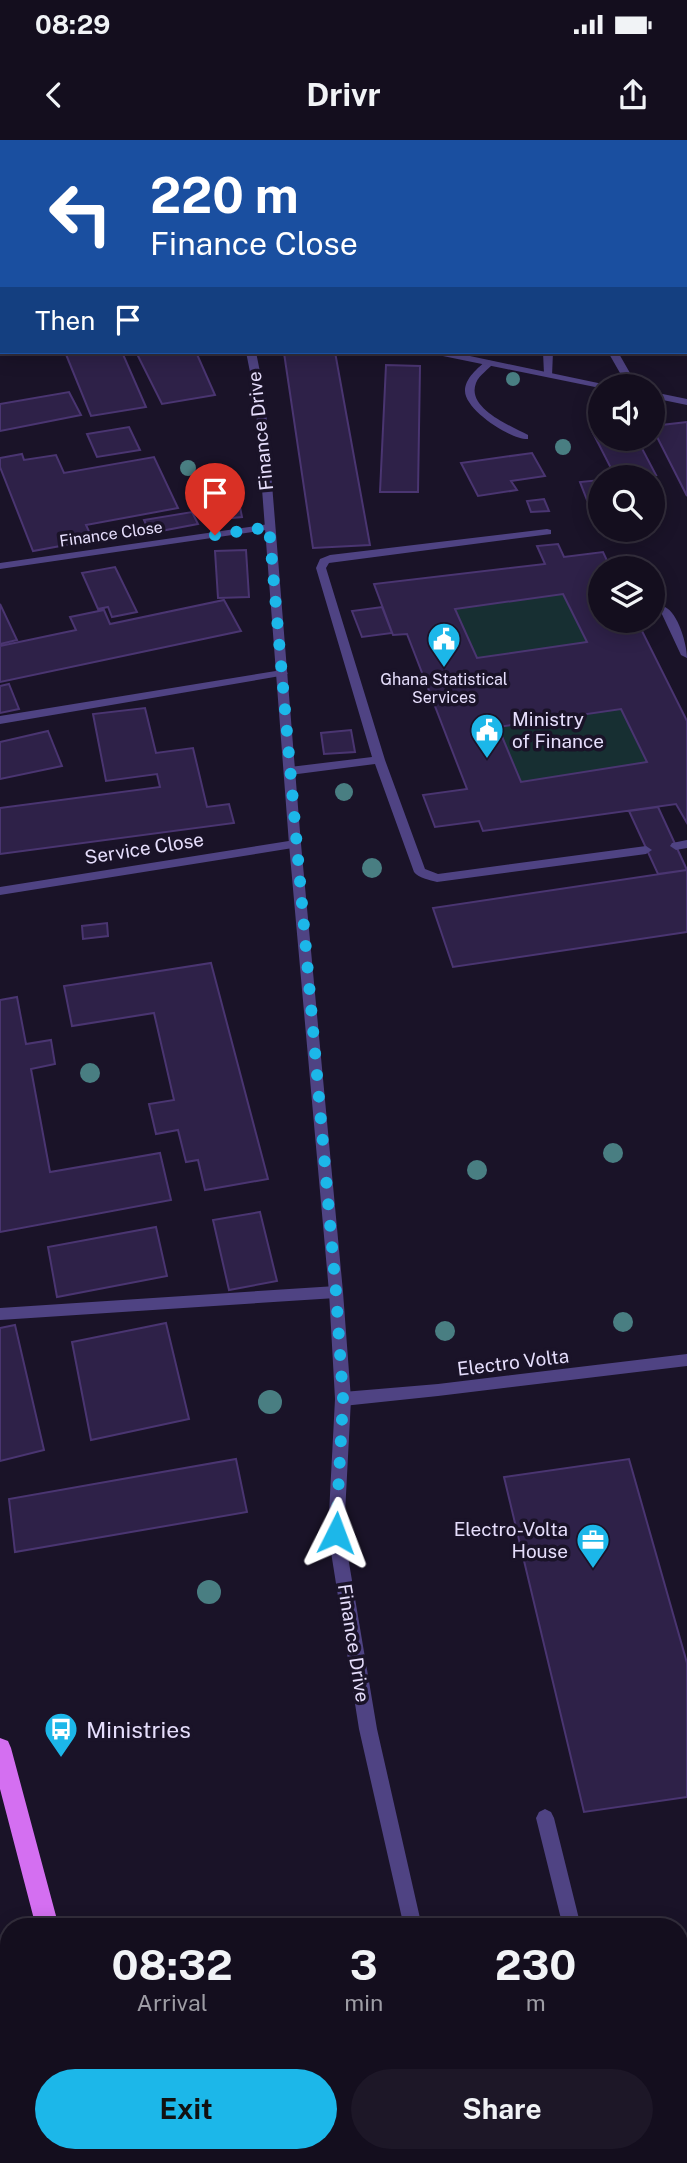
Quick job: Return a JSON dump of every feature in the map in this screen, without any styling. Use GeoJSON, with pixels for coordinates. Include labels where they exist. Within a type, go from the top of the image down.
{"type":"FeatureCollection","features":[{"type":"Feature","properties":{"kind":"main road"},"geometry":{"type":"LineString","coordinates":[[0,1748],[46,1918]]}},
{"type":"Feature","properties":{"kind":"street","name":"Finance Drive"},"geometry":{"type":"LineString","coordinates":[[251,354],[260,397],[295,844],[336,1292],[343,1399],[336,1533],[368,1729],[411,1918]]}},
{"type":"Feature","properties":{"kind":"street"},"geometry":{"type":"LineString","coordinates":[[448,354],[588,382]]}},
{"type":"Feature","properties":{"kind":"street"},"geometry":{"type":"LineString","coordinates":[[548,354],[549,374]]}},
{"type":"Feature","properties":{"kind":"street"},"geometry":{"type":"LineString","coordinates":[[614,354],[626,374]]}},
{"type":"Feature","properties":{"kind":"street"},"geometry":{"type":"LineString","coordinates":[[490,362],[472,382],[469,395],[474,407],[524,437]]}},
{"type":"Feature","properties":{"kind":"street"},"geometry":{"type":"LineString","coordinates":[[665,397],[687,402]]}},
{"type":"Feature","properties":{"kind":"street","name":"Finance Close"},"geometry":{"type":"LineString","coordinates":[[0,566],[269,527]]}},
{"type":"Feature","properties":{"kind":"street"},"geometry":{"type":"LineString","coordinates":[[547,532],[330,558],[324,561],[321,568],[379,760],[420,872],[437,878],[646,850]]}},
{"type":"Feature","properties":{"kind":"street"},"geometry":{"type":"LineString","coordinates":[[665,610],[687,655]]}},
{"type":"Feature","properties":{"kind":"street"},"geometry":{"type":"LineString","coordinates":[[0,720],[282,673]]}},
{"type":"Feature","properties":{"kind":"street"},"geometry":{"type":"LineString","coordinates":[[290,771],[379,760]]}},
{"type":"Feature","properties":{"kind":"street","name":"Service Close"},"geometry":{"type":"LineString","coordinates":[[0,891],[295,844]]}},
{"type":"Feature","properties":{"kind":"street"},"geometry":{"type":"LineString","coordinates":[[0,1314],[336,1292]]}},
{"type":"Feature","properties":{"kind":"street","name":"Electro Volta"},"geometry":{"type":"LineString","coordinates":[[343,1399],[687,1360]]}},
{"type":"Feature","properties":{"kind":"street"},"geometry":{"type":"LineString","coordinates":[[545,1818],[570,1918]]}},
{"type":"Feature","properties":{"kind":"green space"},"geometry":{"type":"Polygon","coordinates":[[[563,594],[587,642],[477,658],[455,609],[563,594]]]}},
{"type":"Feature","properties":{"kind":"green space"},"geometry":{"type":"Polygon","coordinates":[[[621,709],[647,762],[521,782],[498,727],[621,709]]]}},
{"type":"Feature","properties":{"kind":"building"},"geometry":{"type":"Polygon","coordinates":[[[66,354],[123,354],[146,407],[91,416],[66,354]]]}},
{"type":"Feature","properties":{"kind":"building"},"geometry":{"type":"Polygon","coordinates":[[[137,354],[197,354],[215,395],[162,404],[137,354]]]}},
{"type":"Feature","properties":{"kind":"building"},"geometry":{"type":"Polygon","coordinates":[[[284,354],[335,354],[370,545],[313,548],[284,354]]]}},
{"type":"Feature","properties":{"kind":"building"},"geometry":{"type":"Polygon","coordinates":[[[386,365],[420,366],[418,492],[380,492],[386,365]]]}},
{"type":"Feature","properties":{"kind":"building"},"geometry":{"type":"Polygon","coordinates":[[[69,392],[81,415],[0,431],[0,404],[69,392]]]}},
{"type":"Feature","properties":{"kind":"building"},"geometry":{"type":"Polygon","coordinates":[[[687,422],[687,496],[664,451],[665,425],[687,422]]]}},
{"type":"Feature","properties":{"kind":"building"},"geometry":{"type":"Polygon","coordinates":[[[129,427],[140,450],[97,457],[87,434],[129,427]]]}},
{"type":"Feature","properties":{"kind":"building"},"geometry":{"type":"Polygon","coordinates":[[[602,451],[643,451],[651,465],[609,465],[602,451]]]}},
{"type":"Feature","properties":{"kind":"building"},"geometry":{"type":"Polygon","coordinates":[[[532,453],[545,476],[511,481],[517,490],[478,496],[461,463],[532,453]]]}},
{"type":"Feature","properties":{"kind":"building"},"geometry":{"type":"Polygon","coordinates":[[[22,454],[24,460],[56,455],[64,473],[154,457],[178,508],[86,525],[93,540],[33,551],[0,467],[0,458],[22,454]]]}},
{"type":"Feature","properties":{"kind":"building"},"geometry":{"type":"Polygon","coordinates":[[[588,481],[588,500],[587,500],[580,482],[588,481]]]}},
{"type":"Feature","properties":{"kind":"building"},"geometry":{"type":"Polygon","coordinates":[[[544,499],[549,511],[531,512],[527,501],[544,499]]]}},
{"type":"Feature","properties":{"kind":"building"},"geometry":{"type":"Polygon","coordinates":[[[239,502],[242,517],[210,520],[207,505],[239,502]]]}},
{"type":"Feature","properties":{"kind":"building"},"geometry":{"type":"Polygon","coordinates":[[[192,512],[198,524],[150,533],[144,520],[192,512]]]}},
{"type":"Feature","properties":{"kind":"building"},"geometry":{"type":"Polygon","coordinates":[[[558,544],[564,557],[603,552],[605,556],[588,556],[588,633],[643,633],[687,721],[687,823],[676,804],[483,831],[479,821],[435,827],[423,795],[467,789],[407,634],[393,635],[374,584],[545,564],[537,546],[558,544]],[[563,594],[455,609],[477,658],[587,642],[563,594]],[[621,709],[498,727],[521,782],[647,762],[621,709]]]}},
{"type":"Feature","properties":{"kind":"building"},"geometry":{"type":"Polygon","coordinates":[[[246,550],[249,597],[218,598],[215,551],[246,550]]]}},
{"type":"Feature","properties":{"kind":"building"},"geometry":{"type":"Polygon","coordinates":[[[115,567],[137,612],[112,617],[108,607],[98,609],[82,573],[115,567]]]}},
{"type":"Feature","properties":{"kind":"building"},"geometry":{"type":"Polygon","coordinates":[[[224,600],[241,631],[0,682],[0,646],[76,630],[70,617],[104,610],[110,624],[224,600]]]}},
{"type":"Feature","properties":{"kind":"building"},"geometry":{"type":"Polygon","coordinates":[[[0,604],[17,640],[0,644],[0,604]]]}},
{"type":"Feature","properties":{"kind":"building"},"geometry":{"type":"Polygon","coordinates":[[[382,607],[392,633],[362,637],[352,611],[382,607]]]}},
{"type":"Feature","properties":{"kind":"building"},"geometry":{"type":"Polygon","coordinates":[[[9,684],[19,709],[0,713],[0,686],[9,684]]]}},
{"type":"Feature","properties":{"kind":"building"},"geometry":{"type":"Polygon","coordinates":[[[145,708],[156,753],[193,748],[207,807],[229,804],[234,823],[0,854],[0,808],[160,787],[157,774],[106,781],[93,714],[145,708]]]}},
{"type":"Feature","properties":{"kind":"building"},"geometry":{"type":"Polygon","coordinates":[[[351,730],[355,752],[324,754],[321,733],[351,730]]]}},
{"type":"Feature","properties":{"kind":"building"},"geometry":{"type":"Polygon","coordinates":[[[48,731],[62,766],[0,779],[0,742],[48,731]]]}},
{"type":"Feature","properties":{"kind":"building"},"geometry":{"type":"Polygon","coordinates":[[[658,807],[687,870],[658,874],[629,811],[658,807]]]}},
{"type":"Feature","properties":{"kind":"building"},"geometry":{"type":"Polygon","coordinates":[[[687,870],[687,932],[453,967],[433,908],[687,870]]]}},
{"type":"Feature","properties":{"kind":"building"},"geometry":{"type":"Polygon","coordinates":[[[107,923],[108,936],[83,939],[82,926],[107,923]]]}},
{"type":"Feature","properties":{"kind":"building"},"geometry":{"type":"Polygon","coordinates":[[[211,963],[268,1179],[205,1190],[198,1160],[186,1162],[178,1130],[156,1134],[149,1104],[174,1100],[154,1013],[72,1026],[64,986],[211,963]]]}},
{"type":"Feature","properties":{"kind":"building"},"geometry":{"type":"Polygon","coordinates":[[[17,997],[26,1044],[51,1040],[55,1064],[31,1069],[50,1172],[160,1153],[171,1200],[0,1232],[0,1000],[17,997]]]}},
{"type":"Feature","properties":{"kind":"building"},"geometry":{"type":"Polygon","coordinates":[[[260,1212],[277,1281],[229,1290],[213,1220],[260,1212]]]}},
{"type":"Feature","properties":{"kind":"building"},"geometry":{"type":"Polygon","coordinates":[[[156,1227],[167,1276],[57,1297],[48,1247],[156,1227]]]}},
{"type":"Feature","properties":{"kind":"building"},"geometry":{"type":"Polygon","coordinates":[[[166,1323],[189,1419],[91,1440],[72,1342],[166,1323]]]}},
{"type":"Feature","properties":{"kind":"building"},"geometry":{"type":"Polygon","coordinates":[[[15,1325],[44,1450],[0,1461],[0,1328],[15,1325]]]}},
{"type":"Feature","properties":{"kind":"building"},"geometry":{"type":"Polygon","coordinates":[[[236,1459],[247,1512],[15,1552],[9,1499],[236,1459]]]}},
{"type":"Feature","properties":{"kind":"building","name":"Electro-Volta House"},"geometry":{"type":"Polygon","coordinates":[[[629,1459],[687,1663],[687,1797],[584,1812],[504,1477],[629,1459]]]}},
{"type":"Feature","properties":{"kind":"place","name":"Ghana Statistical Services"},"geometry":{"type":"Point","coordinates":[444,669]}},
{"type":"Feature","properties":{"kind":"place","name":"Ministry of Finance"},"geometry":{"type":"Point","coordinates":[487,760]}},
{"type":"Feature","properties":{"kind":"place","name":"Electro-Volta House"},"geometry":{"type":"Point","coordinates":[593,1570]}},
{"type":"Feature","properties":{"kind":"place","name":"Ministries"},"geometry":{"type":"Point","coordinates":[61,1759]}},
{"type":"Feature","properties":{"kind":"route"},"geometry":{"type":"LineString","coordinates":[[215,535],[269,527],[336,1292],[343,1399],[336,1533]]}}]}
